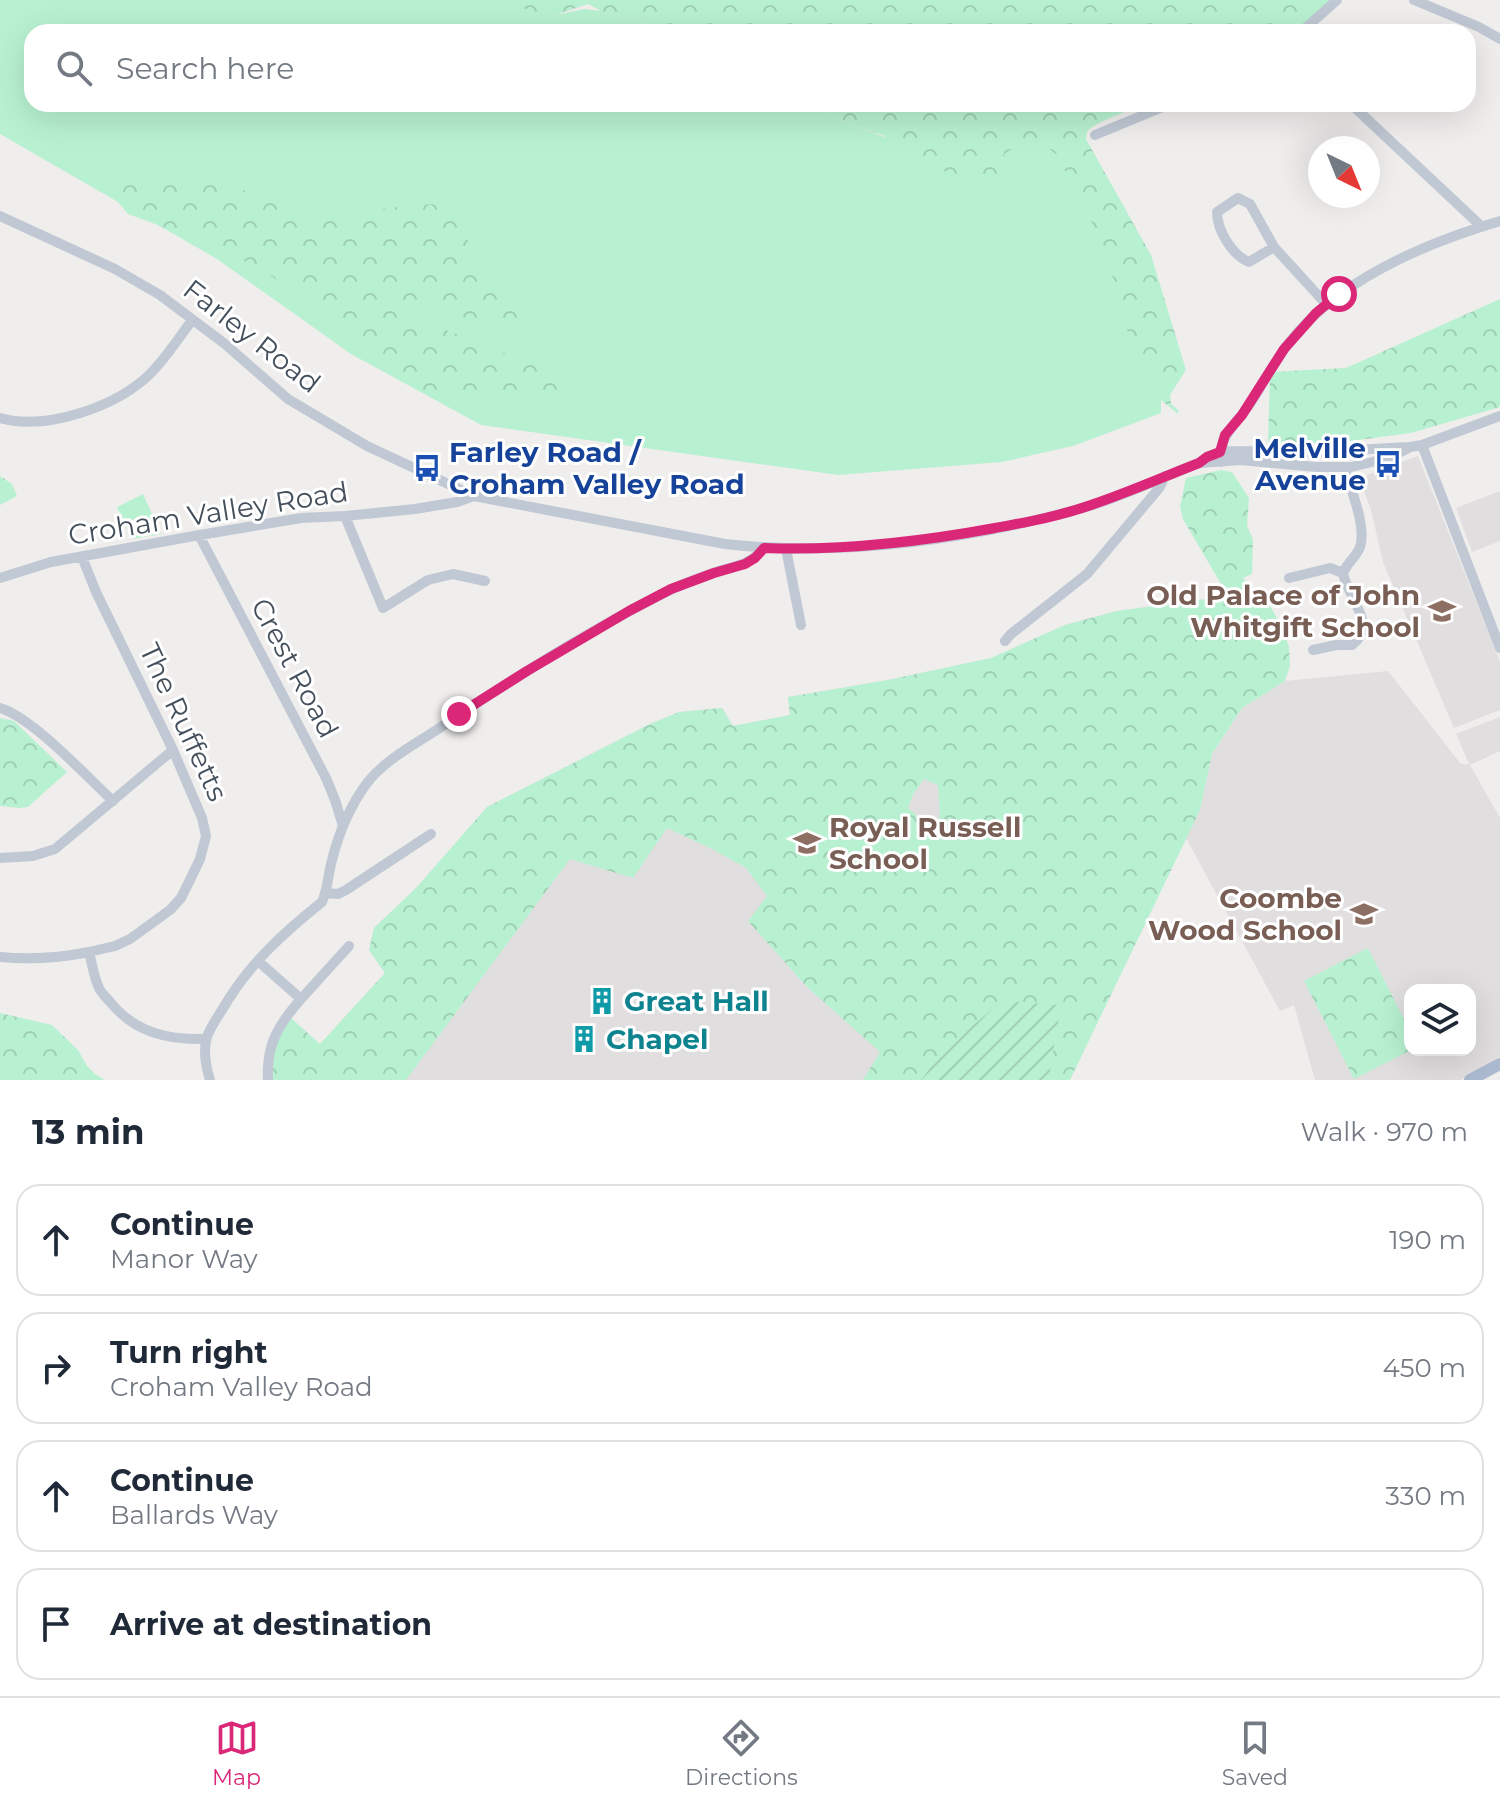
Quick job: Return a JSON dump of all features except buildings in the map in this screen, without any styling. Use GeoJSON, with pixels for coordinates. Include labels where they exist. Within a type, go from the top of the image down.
{"type":"FeatureCollection","features":[{"type":"Feature","properties":{"kind":"main road"},"geometry":{"type":"LineString","coordinates":[[1470,1080],[1500,1064]]}},
{"type":"Feature","properties":{"kind":"street"},"geometry":{"type":"LineString","coordinates":[[1310,24],[1337,0]]}},
{"type":"Feature","properties":{"kind":"street"},"geometry":{"type":"LineString","coordinates":[[1414,0],[1472,24]]}},
{"type":"Feature","properties":{"kind":"street"},"geometry":{"type":"LineString","coordinates":[[1476,26],[1500,39]]}},
{"type":"Feature","properties":{"kind":"street"},"geometry":{"type":"LineString","coordinates":[[1095,135],[1151,112]]}},
{"type":"Feature","properties":{"kind":"street"},"geometry":{"type":"LineString","coordinates":[[1360,112],[1481,226]]}},
{"type":"Feature","properties":{"kind":"street"},"geometry":{"type":"LineString","coordinates":[[1274,247],[1249,262],[1239,258],[1217,224],[1217,212],[1238,198],[1250,204],[1274,247],[1326,304]]}},
{"type":"Feature","properties":{"kind":"street","name":"Farley Road"},"geometry":{"type":"LineString","coordinates":[[0,216],[115,269],[160,295],[225,344],[288,399],[367,446],[474,496]]}},
{"type":"Feature","properties":{"kind":"street"},"geometry":{"type":"LineString","coordinates":[[1220,457],[1225,435],[1242,415],[1279,355],[1326,304],[1382,268],[1500,221]]}},
{"type":"Feature","properties":{"kind":"street"},"geometry":{"type":"LineString","coordinates":[[0,418],[39,423],[108,402],[149,375],[192,320]]}},
{"type":"Feature","properties":{"kind":"street"},"geometry":{"type":"LineString","coordinates":[[1410,447],[1500,416]]}},
{"type":"Feature","properties":{"kind":"street"},"geometry":{"type":"LineString","coordinates":[[1422,445],[1500,648]]}},
{"type":"Feature","properties":{"kind":"street","name":"Croham Valley Road"},"geometry":{"type":"LineString","coordinates":[[1220,457],[1344,467],[1393,456],[1410,447]]}},
{"type":"Feature","properties":{"kind":"street","name":"Croham Valley Road"},"geometry":{"type":"LineString","coordinates":[[0,578],[51,562],[199,535],[301,518],[426,507],[474,496],[725,544],[786,549],[887,544],[946,537],[1088,506],[1237,450],[1313,452],[1410,447]]}},
{"type":"Feature","properties":{"kind":"street"},"geometry":{"type":"LineString","coordinates":[[1313,650],[1352,645],[1364,629],[1343,573],[1362,542],[1362,526],[1344,467]]}},
{"type":"Feature","properties":{"kind":"street"},"geometry":{"type":"LineString","coordinates":[[1005,641],[1087,574],[1160,487],[1165,476]]}},
{"type":"Feature","properties":{"kind":"street"},"geometry":{"type":"LineString","coordinates":[[426,507],[439,500],[448,485]]}},
{"type":"Feature","properties":{"kind":"street"},"geometry":{"type":"LineString","coordinates":[[345,516],[383,608],[428,580],[453,574],[485,581]]}},
{"type":"Feature","properties":{"kind":"street","name":"Crest Road"},"geometry":{"type":"LineString","coordinates":[[199,535],[326,778],[343,826]]}},
{"type":"Feature","properties":{"kind":"street"},"geometry":{"type":"LineString","coordinates":[[210,1080],[206,1066],[206,1039],[230,996],[278,937],[322,902],[343,826],[369,780],[391,761],[527,671],[629,611],[671,589],[745,564],[764,548]]}},
{"type":"Feature","properties":{"kind":"street"},"geometry":{"type":"LineString","coordinates":[[786,549],[801,625]]}},
{"type":"Feature","properties":{"kind":"street","name":"The Ruffetts"},"geometry":{"type":"LineString","coordinates":[[0,957],[58,958],[115,946],[130,939],[170,910],[181,898],[200,859],[206,836],[173,750],[82,557]]}},
{"type":"Feature","properties":{"kind":"street"},"geometry":{"type":"LineString","coordinates":[[1289,578],[1330,568],[1343,573]]}},
{"type":"Feature","properties":{"kind":"street"},"geometry":{"type":"LineString","coordinates":[[0,708],[16,714],[34,728],[113,801]]}},
{"type":"Feature","properties":{"kind":"street"},"geometry":{"type":"LineString","coordinates":[[0,858],[33,856],[55,849],[173,750]]}},
{"type":"Feature","properties":{"kind":"street"},"geometry":{"type":"LineString","coordinates":[[335,800],[357,799]]}},
{"type":"Feature","properties":{"kind":"street"},"geometry":{"type":"LineString","coordinates":[[326,893],[338,894],[346,890],[431,834]]}},
{"type":"Feature","properties":{"kind":"street"},"geometry":{"type":"LineString","coordinates":[[268,1080],[272,1039],[287,1015],[349,946]]}},
{"type":"Feature","properties":{"kind":"street"},"geometry":{"type":"LineString","coordinates":[[89,952],[99,989],[136,1027],[160,1035],[206,1039]]}},
{"type":"Feature","properties":{"kind":"street"},"geometry":{"type":"LineString","coordinates":[[258,961],[301,999]]}},
{"type":"Feature","properties":{"kind":"shaded area","name":"Old Palace of John Whitgift School"},"geometry":{"type":"Polygon","coordinates":[[[1418,456],[1500,661],[1500,710],[1454,728],[1383,562],[1371,510],[1359,478],[1418,456]]]}},
{"type":"Feature","properties":{"kind":"shaded area"},"geometry":{"type":"Polygon","coordinates":[[[1500,491],[1500,541],[1472,552],[1456,508],[1500,491]]]}},
{"type":"Feature","properties":{"kind":"shaded area","name":"Royal Russell School"},"geometry":{"type":"Polygon","coordinates":[[[1228,596],[921,1080],[273,1080],[320,1044],[385,973],[369,950],[374,928],[416,888],[487,807],[650,724],[679,712],[722,708],[733,726],[790,715],[788,697],[991,658],[1065,625],[1117,611],[1228,596]]]}},
{"type":"Feature","properties":{"kind":"shaded area","name":"Coombe Wood School"},"geometry":{"type":"Polygon","coordinates":[[[1388,671],[1461,764],[1469,764],[1456,734],[1500,717],[1500,751],[1470,765],[1500,818],[1500,1057],[1461,1080],[1315,1080],[1294,1005],[1280,1011],[1186,838],[1200,810],[1212,754],[1242,708],[1285,681],[1388,671]]]}},
{"type":"Feature","properties":{"kind":"green space"},"geometry":{"type":"Polygon","coordinates":[[[0,0],[497,0],[555,15],[585,9],[601,11],[646,24],[24,24],[24,112],[828,112],[885,137],[980,132],[1009,119],[1044,129],[1128,292],[1161,397],[1161,413],[1073,446],[1002,462],[838,475],[481,425],[351,354],[217,259],[0,134],[0,0]]]}},
{"type":"Feature","properties":{"kind":"green space"},"geometry":{"type":"Polygon","coordinates":[[[494,0],[1333,0],[1306,24],[646,24],[588,4],[555,15],[494,0]]]}},
{"type":"Feature","properties":{"kind":"green space"},"geometry":{"type":"Polygon","coordinates":[[[828,112],[1125,112],[1091,128],[1086,139],[1151,255],[1186,370],[1170,395],[1171,404],[1178,414],[1161,400],[1146,356],[1135,353],[1128,340],[1126,311],[1113,279],[1107,252],[1057,155],[1042,143],[1019,141],[1004,154],[1010,175],[1003,177],[993,173],[984,186],[974,185],[950,171],[936,172],[916,163],[885,136],[857,127],[828,112]]]}},
{"type":"Feature","properties":{"kind":"green space"},"geometry":{"type":"Polygon","coordinates":[[[134,181],[202,181],[251,192],[320,218],[411,205],[445,204],[523,321],[502,326],[427,306],[411,307],[401,317],[407,324],[441,328],[512,356],[534,361],[554,375],[564,392],[487,398],[443,397],[407,384],[372,358],[325,314],[270,275],[220,248],[128,214],[113,196],[115,187],[134,181]]]}},
{"type":"Feature","properties":{"kind":"green space"},"geometry":{"type":"Polygon","coordinates":[[[1500,299],[1500,407],[1411,433],[1343,442],[1268,444],[1270,372],[1346,368],[1500,299]]]}},
{"type":"Feature","properties":{"kind":"green space","name":"Royal Russell School"},"geometry":{"type":"Polygon","coordinates":[[[1221,470],[1232,472],[1249,498],[1247,526],[1253,539],[1252,574],[1243,578],[1269,604],[1282,627],[1289,647],[1290,666],[1285,681],[1242,708],[1212,754],[1200,810],[1070,1080],[863,1080],[880,1052],[806,986],[748,921],[767,896],[746,868],[667,828],[633,878],[570,859],[406,1080],[273,1080],[275,1047],[290,1017],[320,1044],[385,973],[369,950],[374,928],[416,888],[487,807],[650,724],[679,712],[722,708],[733,726],[790,715],[788,697],[991,658],[1065,625],[1117,611],[1228,596],[1183,519],[1180,507],[1186,478],[1221,470]],[[924,779],[908,808],[929,826],[940,817],[938,785],[924,779]]]}},
{"type":"Feature","properties":{"kind":"green space"},"geometry":{"type":"Polygon","coordinates":[[[0,476],[12,484],[17,496],[0,505],[0,476]]]}},
{"type":"Feature","properties":{"kind":"green space"},"geometry":{"type":"Polygon","coordinates":[[[143,494],[161,534],[132,539],[117,507],[143,494]]]}},
{"type":"Feature","properties":{"kind":"green space"},"geometry":{"type":"Polygon","coordinates":[[[0,718],[14,721],[67,772],[28,807],[0,806],[0,718]]]}},
{"type":"Feature","properties":{"kind":"green space"},"geometry":{"type":"Polygon","coordinates":[[[1368,948],[1404,1019],[1404,1054],[1354,1079],[1304,981],[1368,948]]]}},
{"type":"Feature","properties":{"kind":"green space"},"geometry":{"type":"Polygon","coordinates":[[[1002,1001],[1061,1005],[1051,1080],[921,1080],[945,1049],[1002,1001]]]}},
{"type":"Feature","properties":{"kind":"green space"},"geometry":{"type":"Polygon","coordinates":[[[0,1013],[52,1025],[78,1050],[87,1066],[105,1080],[0,1080],[0,1013]]]}},
{"type":"Feature","properties":{"kind":"place","name":"Melville Avenue"},"geometry":{"type":"Point","coordinates":[1388,464]}},
{"type":"Feature","properties":{"kind":"place","name":"Farley Road / Croham Valley Road"},"geometry":{"type":"Point","coordinates":[427,468]}},
{"type":"Feature","properties":{"kind":"place","name":"Old Palace of John Whitgift School"},"geometry":{"type":"Point","coordinates":[1442,611]}},
{"type":"Feature","properties":{"kind":"place","name":"Royal Russell School"},"geometry":{"type":"Point","coordinates":[807,843]}},
{"type":"Feature","properties":{"kind":"place","name":"Coombe Wood School"},"geometry":{"type":"Point","coordinates":[1364,914]}},
{"type":"Feature","properties":{"kind":"place","name":"Great Hall"},"geometry":{"type":"Point","coordinates":[602,1001]}},
{"type":"Feature","properties":{"kind":"place","name":"Chapel"},"geometry":{"type":"Point","coordinates":[584,1039]}},
{"type":"Feature","properties":{"kind":"route"},"geometry":{"type":"LineString","coordinates":[[459,714],[629,611],[671,589],[745,564],[764,548],[887,544],[946,537],[1024,522],[1088,506],[1199,463],[1220,452],[1225,435],[1242,415],[1284,349],[1316,313],[1339,294]]}}]}
